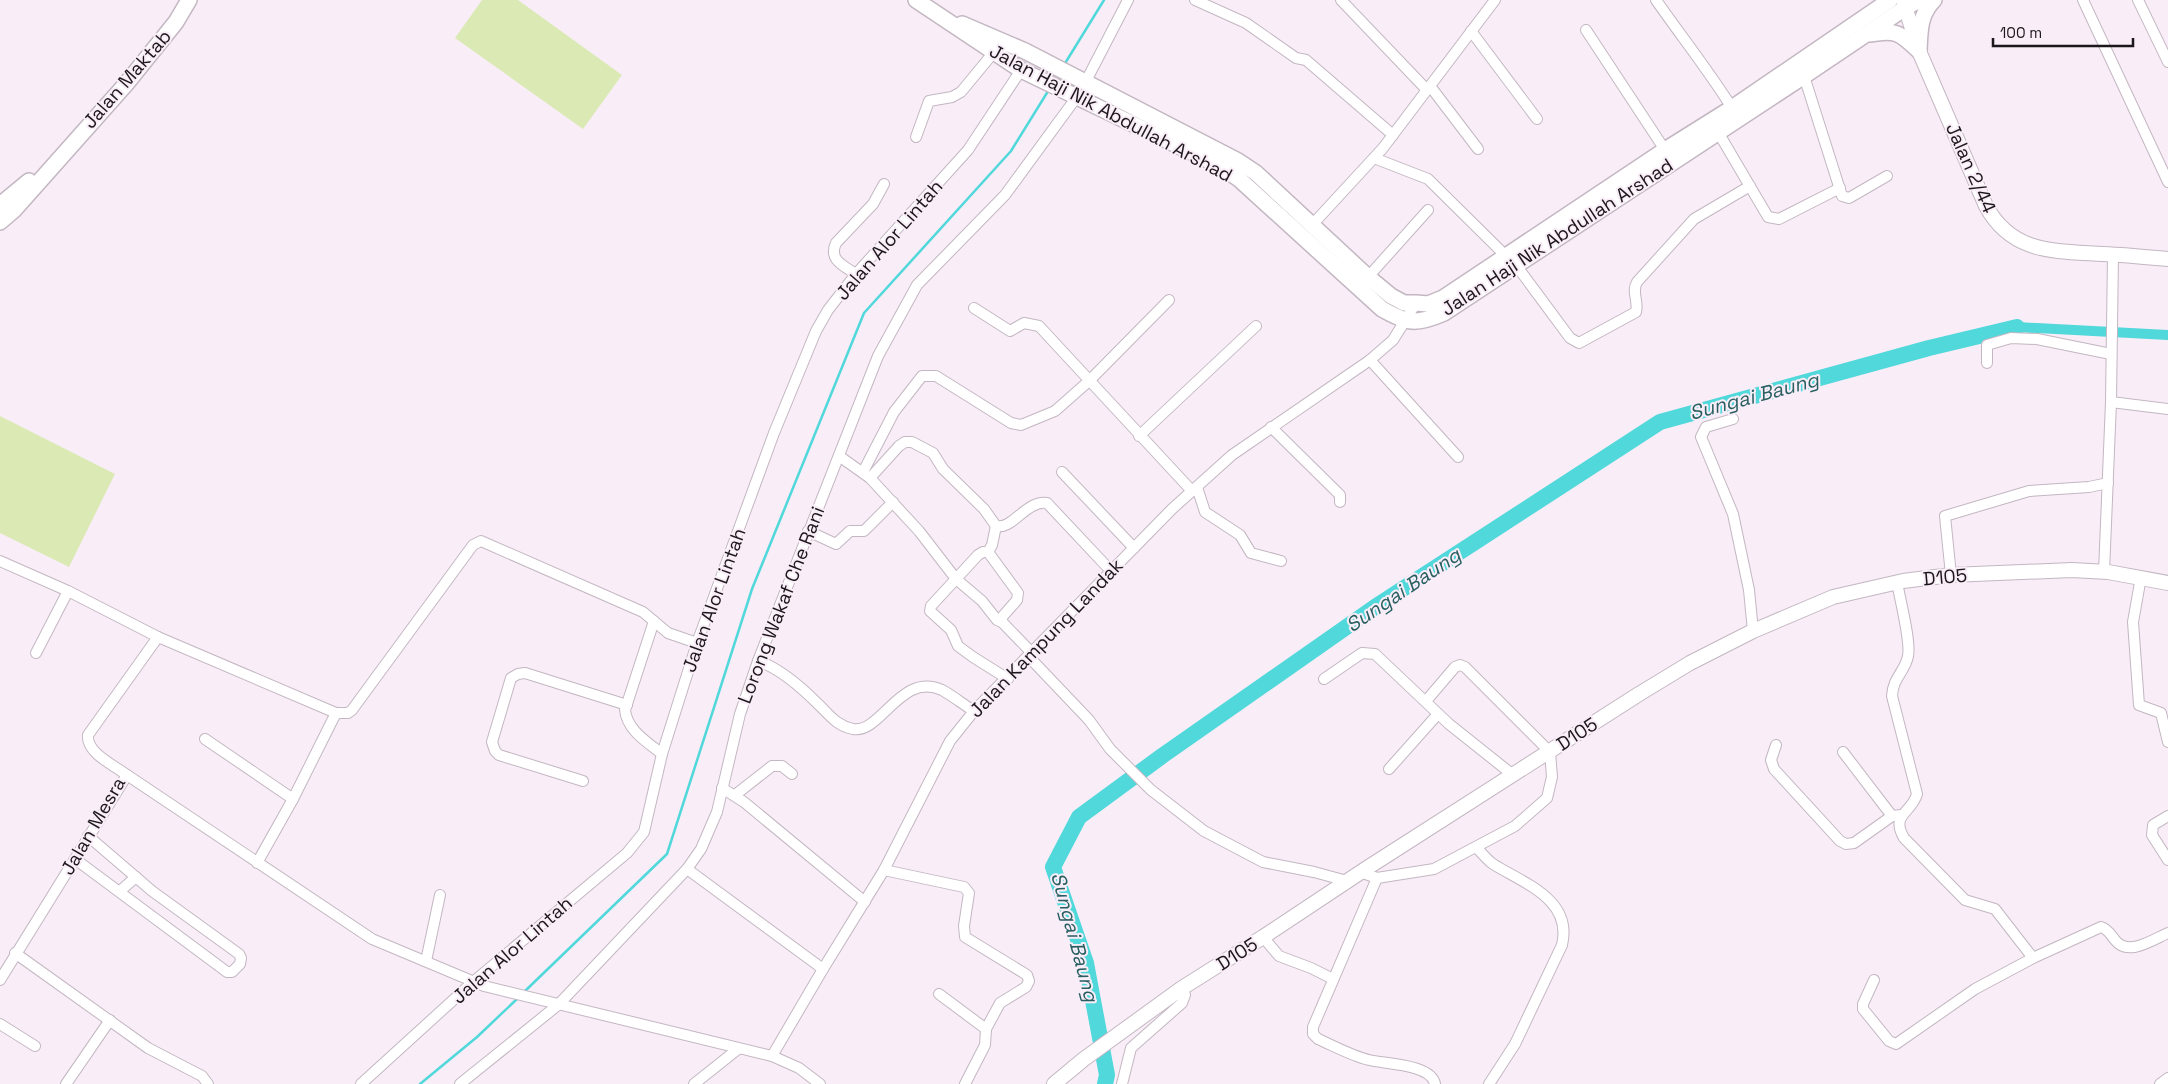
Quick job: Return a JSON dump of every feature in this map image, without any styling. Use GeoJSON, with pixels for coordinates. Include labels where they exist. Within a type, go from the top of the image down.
{"type":"FeatureCollection","features":[{"type":"Feature","properties":{"kind":"main road","name":"Jalan Maktab"},"geometry":{"type":"LineString","coordinates":[[0,222],[14,210],[144,62],[176,22],[188,0]]}},
{"type":"Feature","properties":{"kind":"main road","name":"Jalan Haji Nik Abdullah Arshad"},"geometry":{"type":"LineString","coordinates":[[916,0],[980,44],[1024,71],[1076,98],[1220,166],[1239,179],[1382,309],[1406,321],[1424,321],[1444,313],[1511,260],[1665,150],[1859,30],[1904,4],[1920,0]]}},
{"type":"Feature","properties":{"kind":"main road"},"geometry":{"type":"LineString","coordinates":[[1859,30],[1879,0]]}},
{"type":"Feature","properties":{"kind":"main road","name":"Jalan Haji Nik Abdullah Arshad"},"geometry":{"type":"LineString","coordinates":[[944,18],[1036,56],[1238,161],[1256,173],[1368,278],[1391,296],[1404,302],[1428,304],[1443,298],[1511,260],[1718,132],[1804,76],[1859,30],[1890,0]]}},
{"type":"Feature","properties":{"kind":"main road"},"geometry":{"type":"LineString","coordinates":[[1919,51],[1921,21],[1926,8],[1934,0]]}},
{"type":"Feature","properties":{"kind":"main road"},"geometry":{"type":"LineString","coordinates":[[1859,30],[1892,31],[1904,37],[1919,51]]}},
{"type":"Feature","properties":{"kind":"main road","name":"Jalan Maktab"},"geometry":{"type":"LineString","coordinates":[[0,204],[61,155]]}},
{"type":"Feature","properties":{"kind":"street"},"geometry":{"type":"LineString","coordinates":[[1085,82],[1128,0]]}},
{"type":"Feature","properties":{"kind":"street"},"geometry":{"type":"LineString","coordinates":[[1195,0],[1246,22],[1296,58],[1306,60],[1393,135]]}},
{"type":"Feature","properties":{"kind":"street"},"geometry":{"type":"LineString","coordinates":[[1341,0],[1428,88],[1478,148]]}},
{"type":"Feature","properties":{"kind":"street"},"geometry":{"type":"LineString","coordinates":[[1312,225],[1393,135],[1494,0]]}},
{"type":"Feature","properties":{"kind":"street"},"geometry":{"type":"LineString","coordinates":[[1656,0],[1716,82],[1732,108]]}},
{"type":"Feature","properties":{"kind":"street"},"geometry":{"type":"LineString","coordinates":[[2083,0],[2168,182]]}},
{"type":"Feature","properties":{"kind":"street"},"geometry":{"type":"LineString","coordinates":[[2138,0],[2168,62]]}},
{"type":"Feature","properties":{"kind":"street","name":"Jalan 2/44"},"geometry":{"type":"LineString","coordinates":[[1904,4],[1919,51],[1986,206],[1999,226],[2011,236],[2038,248],[2052,251],[2168,259]]}},
{"type":"Feature","properties":{"kind":"street"},"geometry":{"type":"LineString","coordinates":[[1586,30],[1665,150]]}},
{"type":"Feature","properties":{"kind":"street"},"geometry":{"type":"LineString","coordinates":[[1471,31],[1537,120]]}},
{"type":"Feature","properties":{"kind":"street"},"geometry":{"type":"LineString","coordinates":[[916,137],[929,100],[952,97],[961,92],[994,52]]}},
{"type":"Feature","properties":{"kind":"street","name":"Jalan Alor Lintah"},"geometry":{"type":"LineString","coordinates":[[361,1084],[473,982],[627,852],[644,832],[662,754],[697,643],[774,433],[809,347],[828,310],[856,274],[968,150],[1024,71]]}},
{"type":"Feature","properties":{"kind":"street"},"geometry":{"type":"LineString","coordinates":[[1804,76],[1842,196],[1849,198],[1887,176]]}},
{"type":"Feature","properties":{"kind":"street","name":"Lorong Wakaf Che Rani"},"geometry":{"type":"LineString","coordinates":[[460,1084],[558,1005],[687,869],[700,850],[717,812],[740,714],[758,661],[878,356],[918,285],[1005,195],[1076,98]]}},
{"type":"Feature","properties":{"kind":"street"},"geometry":{"type":"LineString","coordinates":[[1718,132],[1768,217],[1779,219],[1840,188]]}},
{"type":"Feature","properties":{"kind":"street"},"geometry":{"type":"LineString","coordinates":[[1374,158],[1428,179],[1511,260],[1570,338],[1579,343],[1636,312],[1638,306],[1634,292],[1637,282],[1694,219],[1750,186]]}},
{"type":"Feature","properties":{"kind":"street"},"geometry":{"type":"LineString","coordinates":[[856,274],[838,262],[833,250],[836,243],[873,204],[884,184]]}},
{"type":"Feature","properties":{"kind":"street"},"geometry":{"type":"LineString","coordinates":[[1368,278],[1428,210]]}},
{"type":"Feature","properties":{"kind":"street"},"geometry":{"type":"LineString","coordinates":[[2104,572],[2111,402],[2113,254]]}},
{"type":"Feature","properties":{"kind":"street"},"geometry":{"type":"LineString","coordinates":[[867,475],[894,412],[924,375],[938,377],[1015,425],[1021,425],[1054,411],[1089,381],[1169,300]]}},
{"type":"Feature","properties":{"kind":"street","name":"Jalan Kampung Landak"},"geometry":{"type":"LineString","coordinates":[[772,1056],[822,969],[884,870],[950,741],[974,712],[1194,489],[1232,455],[1370,360],[1394,340],[1416,304]]}},
{"type":"Feature","properties":{"kind":"street"},"geometry":{"type":"LineString","coordinates":[[974,308],[1010,331],[1024,323],[1039,326],[1139,436],[1194,489],[1205,512],[1240,535],[1251,553],[1281,561]]}},
{"type":"Feature","properties":{"kind":"street"},"geometry":{"type":"LineString","coordinates":[[1139,436],[1256,326]]}},
{"type":"Feature","properties":{"kind":"street"},"geometry":{"type":"LineString","coordinates":[[1987,363],[1987,345],[2011,338],[2036,339],[2111,354]]}},
{"type":"Feature","properties":{"kind":"street"},"geometry":{"type":"LineString","coordinates":[[1370,360],[1458,457]]}},
{"type":"Feature","properties":{"kind":"street"},"geometry":{"type":"LineString","coordinates":[[2111,402],[2168,409]]}},
{"type":"Feature","properties":{"kind":"street"},"geometry":{"type":"LineString","coordinates":[[1733,419],[1706,427],[1701,437],[1733,514],[1749,590],[1753,631]]}},
{"type":"Feature","properties":{"kind":"street"},"geometry":{"type":"LineString","coordinates":[[1271,427],[1340,495],[1340,502]]}},
{"type":"Feature","properties":{"kind":"street"},"geometry":{"type":"LineString","coordinates":[[867,475],[905,442],[912,442],[933,453],[943,469],[984,509],[996,526],[992,545],[988,552]]}},
{"type":"Feature","properties":{"kind":"street"},"geometry":{"type":"LineString","coordinates":[[839,456],[867,475],[893,502],[919,531],[956,579],[982,601],[997,620],[1002,622],[1089,720],[1112,750],[1151,790],[1204,831],[1262,862],[1314,872],[1347,882]]}},
{"type":"Feature","properties":{"kind":"street"},"geometry":{"type":"LineString","coordinates":[[1062,472],[1134,548]]}},
{"type":"Feature","properties":{"kind":"street"},"geometry":{"type":"LineString","coordinates":[[1951,575],[1945,516],[2029,491],[2089,487],[2108,483]]}},
{"type":"Feature","properties":{"kind":"street"},"geometry":{"type":"LineString","coordinates":[[808,530],[831,543],[838,543],[850,531],[862,532],[866,530],[893,502]]}},
{"type":"Feature","properties":{"kind":"street"},"geometry":{"type":"LineString","coordinates":[[996,526],[1004,526],[1035,504],[1047,503],[1111,571]]}},
{"type":"Feature","properties":{"kind":"street"},"geometry":{"type":"LineString","coordinates":[[0,561],[68,592],[158,637],[336,713],[352,710],[477,542],[486,542],[643,612],[668,633],[697,643]]}},
{"type":"Feature","properties":{"kind":"street"},"geometry":{"type":"LineString","coordinates":[[988,552],[978,555],[931,606],[930,613],[951,630],[958,646],[1008,679]]}},
{"type":"Feature","properties":{"kind":"street"},"geometry":{"type":"LineString","coordinates":[[988,552],[1018,593],[1017,600],[1002,617],[1002,622]]}},
{"type":"Feature","properties":{"kind":"street","name":"D105"},"geometry":{"type":"LineString","coordinates":[[1054,1084],[1084,1059],[1182,988],[1263,938],[1360,872],[1690,663],[1753,631],[1833,597],[1897,582],[1951,575],[2072,570],[2104,572],[2168,583]]}},
{"type":"Feature","properties":{"kind":"street"},"geometry":{"type":"LineString","coordinates":[[2141,578],[2133,622],[2139,705],[2161,713],[2168,742]]}},
{"type":"Feature","properties":{"kind":"street"},"geometry":{"type":"LineString","coordinates":[[1776,745],[1771,760],[1774,769],[1840,840],[1846,844],[1854,843],[1915,802],[1918,794],[1892,696],[1893,686],[1906,663],[1908,649],[1897,582]]}},
{"type":"Feature","properties":{"kind":"street"},"geometry":{"type":"LineString","coordinates":[[36,653],[68,592]]}},
{"type":"Feature","properties":{"kind":"street"},"geometry":{"type":"LineString","coordinates":[[654,621],[627,705],[626,717],[641,738],[662,754]]}},
{"type":"Feature","properties":{"kind":"street","name":"Jalan Mesra"},"geometry":{"type":"LineString","coordinates":[[0,980],[127,775],[89,746],[88,735],[158,637]]}},
{"type":"Feature","properties":{"kind":"street"},"geometry":{"type":"LineString","coordinates":[[1324,679],[1362,653],[1375,654],[1438,714],[1513,775]]}},
{"type":"Feature","properties":{"kind":"street"},"geometry":{"type":"LineString","coordinates":[[758,661],[772,666],[817,703],[833,721],[854,729],[864,728],[903,695],[916,688],[925,687],[941,690],[974,712]]}},
{"type":"Feature","properties":{"kind":"street"},"geometry":{"type":"LineString","coordinates":[[1360,872],[1377,878],[1434,869],[1515,826],[1547,798],[1552,778],[1550,752],[1462,665],[1457,665],[1452,670],[1426,701]]}},
{"type":"Feature","properties":{"kind":"street"},"geometry":{"type":"LineString","coordinates":[[583,781],[499,755],[495,751],[492,742],[511,678],[525,673],[627,705]]}},
{"type":"Feature","properties":{"kind":"street"},"geometry":{"type":"LineString","coordinates":[[257,863],[293,799],[336,713]]}},
{"type":"Feature","properties":{"kind":"street"},"geometry":{"type":"LineString","coordinates":[[1388,769],[1438,714]]}},
{"type":"Feature","properties":{"kind":"street"},"geometry":{"type":"LineString","coordinates":[[205,739],[293,799]]}},
{"type":"Feature","properties":{"kind":"street"},"geometry":{"type":"LineString","coordinates":[[1843,752],[1897,815],[1899,830],[1904,838],[1965,900],[1995,909],[2033,958]]}},
{"type":"Feature","properties":{"kind":"street"},"geometry":{"type":"LineString","coordinates":[[735,795],[772,766],[782,766],[792,774]]}},
{"type":"Feature","properties":{"kind":"street"},"geometry":{"type":"LineString","coordinates":[[127,775],[361,933],[484,986],[543,1002],[772,1056],[799,1068],[820,1084]]}},
{"type":"Feature","properties":{"kind":"street"},"geometry":{"type":"LineString","coordinates":[[722,788],[735,795],[865,902]]}},
{"type":"Feature","properties":{"kind":"street"},"geometry":{"type":"LineString","coordinates":[[2168,816],[2153,825],[2152,835],[2168,860]]}},
{"type":"Feature","properties":{"kind":"street"},"geometry":{"type":"LineString","coordinates":[[74,859],[120,891],[227,972],[236,969],[240,964],[241,958],[239,954],[136,877],[88,836]]}},
{"type":"Feature","properties":{"kind":"street"},"geometry":{"type":"LineString","coordinates":[[1476,847],[1491,863],[1533,886],[1545,896],[1557,908],[1564,921],[1565,934],[1562,945],[1515,1044],[1489,1084]]}},
{"type":"Feature","properties":{"kind":"street"},"geometry":{"type":"LineString","coordinates":[[687,869],[822,969]]}},
{"type":"Feature","properties":{"kind":"street"},"geometry":{"type":"LineString","coordinates":[[884,870],[964,887],[969,893],[964,926],[965,937],[1027,975],[1030,981],[1026,988],[1000,1003],[986,1029],[985,1045],[965,1084]]}},
{"type":"Feature","properties":{"kind":"street"},"geometry":{"type":"LineString","coordinates":[[120,891],[136,877]]}},
{"type":"Feature","properties":{"kind":"street"},"geometry":{"type":"LineString","coordinates":[[1377,878],[1332,979],[1313,1027],[1313,1034],[1315,1037],[1368,1060],[1422,1070],[1431,1076],[1435,1084]]}},
{"type":"Feature","properties":{"kind":"street"},"geometry":{"type":"LineString","coordinates":[[426,961],[440,895]]}},
{"type":"Feature","properties":{"kind":"street"},"geometry":{"type":"LineString","coordinates":[[1874,980],[1863,1009],[1889,1041],[1896,1044],[1975,989],[2033,958],[2101,928],[2105,929],[2119,946],[2128,948],[2168,933]]}},
{"type":"Feature","properties":{"kind":"street"},"geometry":{"type":"LineString","coordinates":[[1263,938],[1279,956],[1311,968],[1332,979]]}},
{"type":"Feature","properties":{"kind":"street"},"geometry":{"type":"LineString","coordinates":[[15,953],[148,1048],[202,1076],[208,1084]]}},
{"type":"Feature","properties":{"kind":"street"},"geometry":{"type":"LineString","coordinates":[[1122,1084],[1132,1048],[1182,1003],[1185,995],[1182,988]]}},
{"type":"Feature","properties":{"kind":"street"},"geometry":{"type":"LineString","coordinates":[[939,994],[986,1029]]}},
{"type":"Feature","properties":{"kind":"street"},"geometry":{"type":"LineString","coordinates":[[66,1084],[110,1020]]}},
{"type":"Feature","properties":{"kind":"street"},"geometry":{"type":"LineString","coordinates":[[0,1024],[35,1046]]}},
{"type":"Feature","properties":{"kind":"street"},"geometry":{"type":"LineString","coordinates":[[694,1084],[738,1049]]}},
{"type":"Feature","properties":{"kind":"street"},"geometry":{"type":"LineString","coordinates":[[2160,1084],[2168,1078]]}},
{"type":"Feature","properties":{"kind":"green space"},"geometry":{"type":"Polygon","coordinates":[[[482,0],[518,0],[622,75],[583,129],[455,38],[482,0]]]}},
{"type":"Feature","properties":{"kind":"green space"},"geometry":{"type":"Polygon","coordinates":[[[0,416],[115,474],[69,567],[0,533],[0,416]]]}},
{"type":"Feature","properties":{"kind":"waterway"},"geometry":{"type":"LineString","coordinates":[[1064,65],[1104,0]]}},
{"type":"Feature","properties":{"kind":"waterway"},"geometry":{"type":"LineString","coordinates":[[524,992],[667,854],[752,589],[864,313],[1011,151],[1050,88]]}},
{"type":"Feature","properties":{"kind":"waterway"},"geometry":{"type":"LineString","coordinates":[[2017,327],[2168,335]]}},
{"type":"Feature","properties":{"kind":"waterway","name":"Sungai Baung"},"geometry":{"type":"LineString","coordinates":[[1105,1084],[1107,1075],[1086,963],[1053,867],[1079,817],[1162,756],[1375,607],[1660,422],[1929,348],[2017,327]]}},
{"type":"Feature","properties":{"kind":"waterway"},"geometry":{"type":"LineString","coordinates":[[420,1084],[477,1037],[518,998]]}}]}
